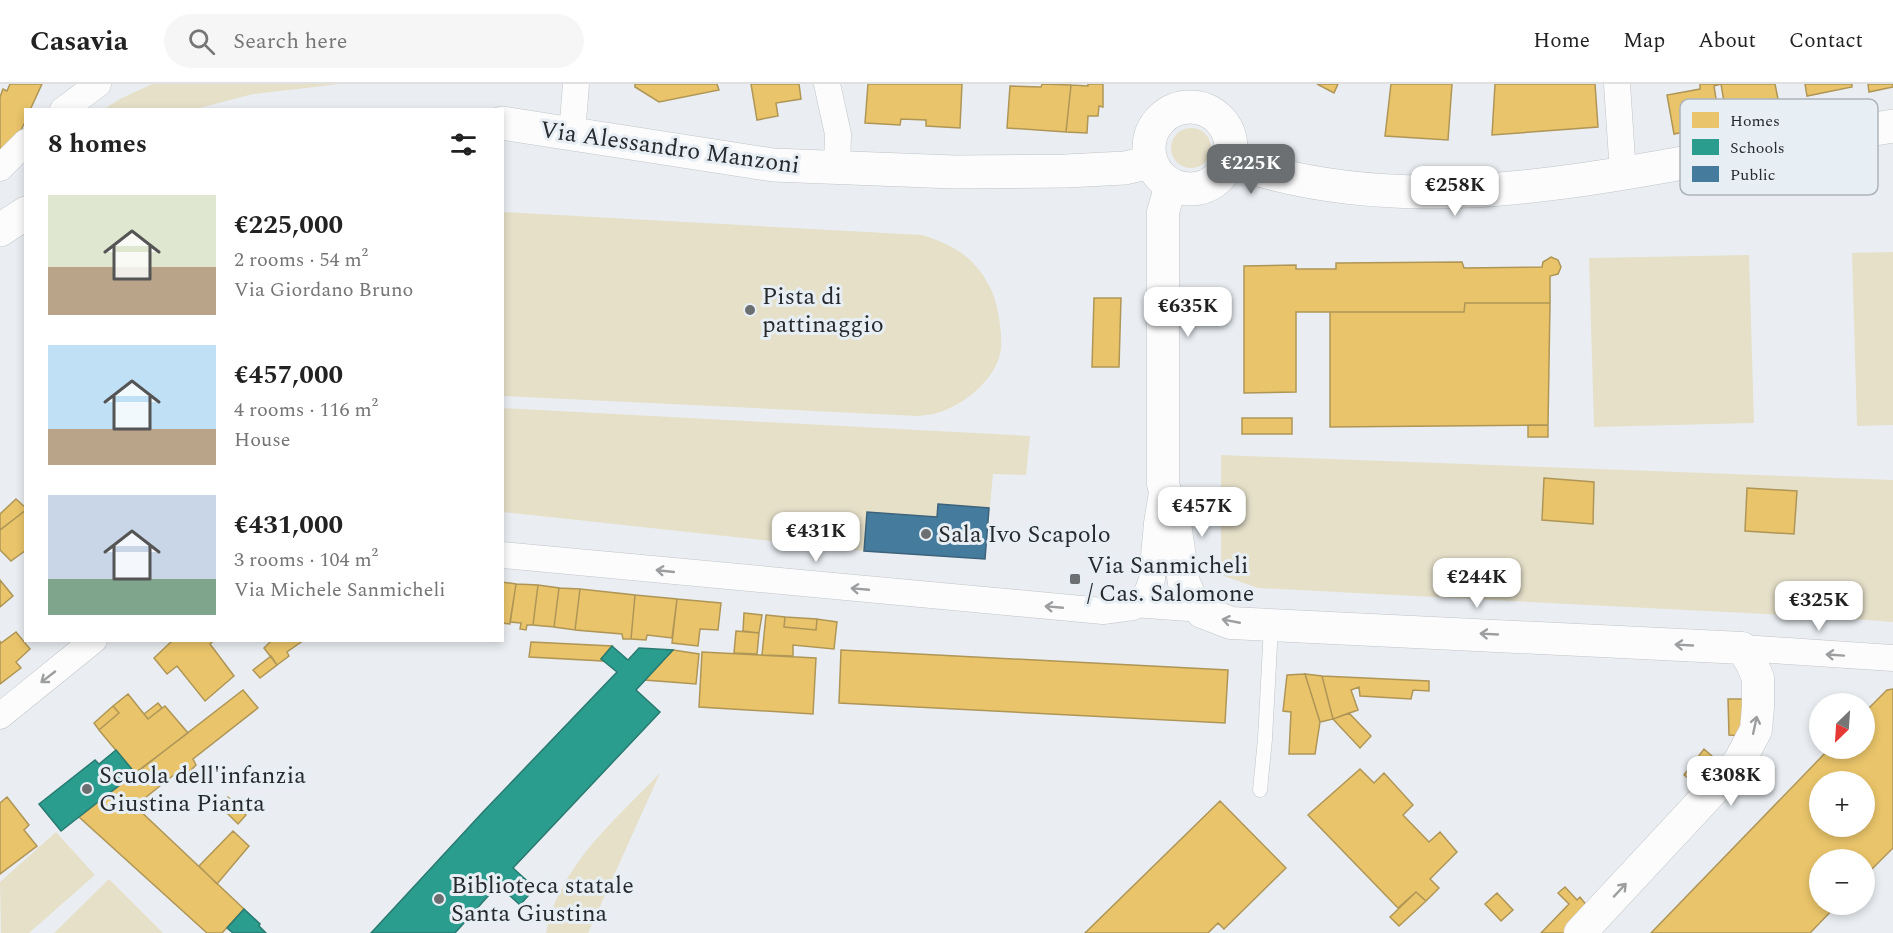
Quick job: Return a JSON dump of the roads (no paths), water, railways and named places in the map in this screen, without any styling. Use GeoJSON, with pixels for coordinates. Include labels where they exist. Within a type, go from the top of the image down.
{"type":"FeatureCollection","features":[{"type":"Feature","properties":{"kind":"main road"},"geometry":{"type":"LineString","coordinates":[[1192,95],[1204,109],[1216,115],[1224,124],[1231,142],[1230,161],[1225,172],[1206,187],[1194,190],[1182,189],[1161,173],[1149,148],[1150,135],[1166,114],[1179,108],[1192,95]]}},
{"type":"Feature","properties":{"kind":"main road","name":"Via Alessandro Manzoni"},"geometry":{"type":"LineString","coordinates":[[504,123],[773,165],[954,172],[1125,168],[1161,173]]}},
{"type":"Feature","properties":{"kind":"main road"},"geometry":{"type":"LineString","coordinates":[[1878,129],[1893,126]]}},
{"type":"Feature","properties":{"kind":"main road"},"geometry":{"type":"LineString","coordinates":[[1230,161],[1287,178],[1332,187],[1379,192],[1466,192],[1547,186],[1680,164]]}},
{"type":"Feature","properties":{"kind":"main road"},"geometry":{"type":"LineString","coordinates":[[0,230],[24,214]]}},
{"type":"Feature","properties":{"kind":"street"},"geometry":{"type":"LineString","coordinates":[[66,108],[98,84]]}},
{"type":"Feature","properties":{"kind":"street"},"geometry":{"type":"LineString","coordinates":[[827,84],[838,134],[837,168]]}},
{"type":"Feature","properties":{"kind":"street"},"geometry":{"type":"LineString","coordinates":[[1617,84],[1623,174]]}},
{"type":"Feature","properties":{"kind":"street"},"geometry":{"type":"LineString","coordinates":[[569,85],[572,134]]}},
{"type":"Feature","properties":{"kind":"street"},"geometry":{"type":"LineString","coordinates":[[0,168],[24,144]]}},
{"type":"Feature","properties":{"kind":"street"},"geometry":{"type":"LineString","coordinates":[[1133,607],[1147,593],[1152,579],[1163,483],[1161,173]]}},
{"type":"Feature","properties":{"kind":"street"},"geometry":{"type":"LineString","coordinates":[[1163,483],[1175,524],[1184,583],[1191,598],[1202,612]]}},
{"type":"Feature","properties":{"kind":"street"},"geometry":{"type":"LineString","coordinates":[[504,555],[1103,611],[1133,607],[1202,612],[1231,623],[1271,626],[1425,631],[1893,658]]}},
{"type":"Feature","properties":{"kind":"street"},"geometry":{"type":"LineString","coordinates":[[0,716],[92,642]]}},
{"type":"Feature","properties":{"kind":"street"},"geometry":{"type":"LineString","coordinates":[[1580,933],[1739,762],[1756,730],[1758,707],[1758,678],[1742,648]]}},
{"type":"Feature","properties":{"kind":"lane"},"geometry":{"type":"LineString","coordinates":[[1260,790],[1271,626]]}},
{"type":"Feature","properties":{"kind":"place","name":"Pista di pattinaggio"},"geometry":{"type":"Point","coordinates":[750,310]}},
{"type":"Feature","properties":{"kind":"place","name":"Sala Ivo Scapolo"},"geometry":{"type":"Point","coordinates":[926,534]}},
{"type":"Feature","properties":{"kind":"place","name":"Via Sanmicheli / Cas. Salomone"},"geometry":{"type":"Point","coordinates":[1075,579]}},
{"type":"Feature","properties":{"kind":"place","name":"Scuola dell'infanzia Giustina Pianta"},"geometry":{"type":"Point","coordinates":[87,789]}},
{"type":"Feature","properties":{"kind":"place","name":"Biblioteca statale Santa Giustina"},"geometry":{"type":"Point","coordinates":[439,899]}}]}
